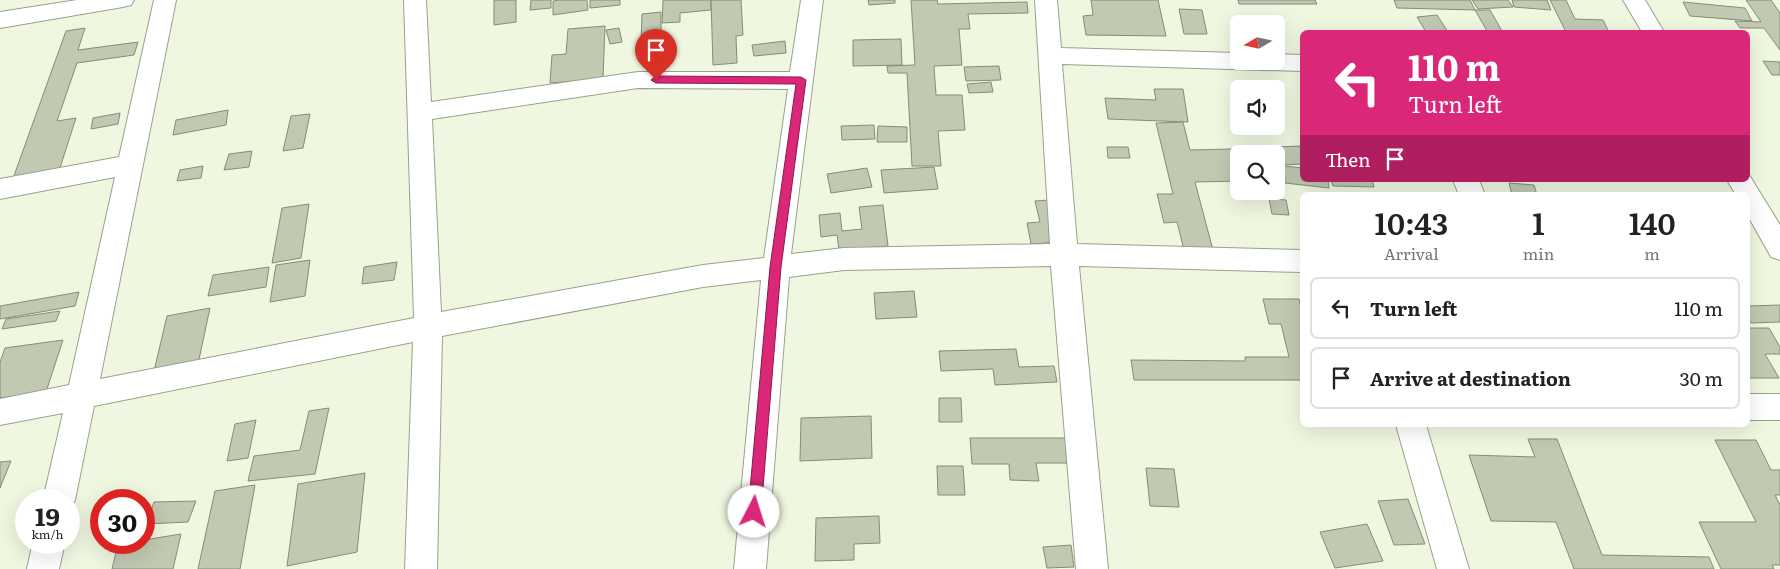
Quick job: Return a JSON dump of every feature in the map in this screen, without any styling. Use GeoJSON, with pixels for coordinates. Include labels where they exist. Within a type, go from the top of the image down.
{"type":"FeatureCollection","features":[{"type":"Feature","properties":{"kind":"street"},"geometry":{"type":"LineString","coordinates":[[0,20],[123,0]]}},
{"type":"Feature","properties":{"kind":"street"},"geometry":{"type":"LineString","coordinates":[[61,489],[165,0]]}},
{"type":"Feature","properties":{"kind":"street"},"geometry":{"type":"LineString","coordinates":[[415,0],[428,327],[421,569]]}},
{"type":"Feature","properties":{"kind":"street"},"geometry":{"type":"LineString","coordinates":[[750,569],[776,267],[812,0]]}},
{"type":"Feature","properties":{"kind":"street"},"geometry":{"type":"LineString","coordinates":[[1046,0],[1064,255],[1092,569]]}},
{"type":"Feature","properties":{"kind":"street"},"geometry":{"type":"LineString","coordinates":[[1634,0],[1652,30]]}},
{"type":"Feature","properties":{"kind":"street"},"geometry":{"type":"LineString","coordinates":[[1050,56],[1230,61]]}},
{"type":"Feature","properties":{"kind":"street"},"geometry":{"type":"LineString","coordinates":[[1285,62],[1300,63]]}},
{"type":"Feature","properties":{"kind":"street"},"geometry":{"type":"LineString","coordinates":[[420,112],[638,80],[801,80]]}},
{"type":"Feature","properties":{"kind":"street"},"geometry":{"type":"LineString","coordinates":[[0,189],[130,165]]}},
{"type":"Feature","properties":{"kind":"street"},"geometry":{"type":"LineString","coordinates":[[1750,197],[1780,249]]}},
{"type":"Feature","properties":{"kind":"street"},"geometry":{"type":"LineString","coordinates":[[0,412],[428,327],[703,276],[844,259],[1064,255],[1300,261]]}},
{"type":"Feature","properties":{"kind":"street"},"geometry":{"type":"LineString","coordinates":[[1750,407],[1780,407]]}},
{"type":"Feature","properties":{"kind":"street"},"geometry":{"type":"LineString","coordinates":[[1412,427],[1453,569]]}},
{"type":"Feature","properties":{"kind":"street"},"geometry":{"type":"LineString","coordinates":[[43,569],[46,554]]}},
{"type":"Feature","properties":{"kind":"building"},"geometry":{"type":"Polygon","coordinates":[[[494,0],[516,0],[516,22],[494,25],[494,0]]]}},
{"type":"Feature","properties":{"kind":"building"},"geometry":{"type":"Polygon","coordinates":[[[531,0],[551,0],[551,8],[530,10],[531,0]]]}},
{"type":"Feature","properties":{"kind":"building"},"geometry":{"type":"Polygon","coordinates":[[[587,0],[588,10],[553,15],[553,1],[587,0]]]}},
{"type":"Feature","properties":{"kind":"building"},"geometry":{"type":"Polygon","coordinates":[[[590,0],[620,0],[620,5],[590,8],[590,0]]]}},
{"type":"Feature","properties":{"kind":"building"},"geometry":{"type":"Polygon","coordinates":[[[663,0],[711,0],[711,10],[680,13],[680,22],[662,23],[663,0]]]}},
{"type":"Feature","properties":{"kind":"building"},"geometry":{"type":"Polygon","coordinates":[[[711,0],[741,0],[743,35],[736,36],[737,63],[713,65],[711,0]]]}},
{"type":"Feature","properties":{"kind":"building"},"geometry":{"type":"Polygon","coordinates":[[[868,0],[895,0],[895,3],[869,5],[868,0]]]}},
{"type":"Feature","properties":{"kind":"building"},"geometry":{"type":"Polygon","coordinates":[[[911,0],[937,0],[938,4],[1027,2],[1028,13],[968,14],[970,29],[959,29],[962,65],[934,66],[936,95],[962,95],[965,130],[938,131],[941,166],[912,166],[907,73],[888,73],[887,66],[915,65],[911,0]]]}},
{"type":"Feature","properties":{"kind":"building"},"geometry":{"type":"Polygon","coordinates":[[[1091,0],[1158,0],[1166,36],[1086,35],[1083,16],[1093,15],[1091,0]]]}},
{"type":"Feature","properties":{"kind":"building"},"geometry":{"type":"Polygon","coordinates":[[[1238,0],[1315,0],[1317,4],[1239,4],[1238,0]]]}},
{"type":"Feature","properties":{"kind":"building"},"geometry":{"type":"Polygon","coordinates":[[[1394,0],[1470,0],[1475,10],[1397,8],[1394,0]]]}},
{"type":"Feature","properties":{"kind":"building"},"geometry":{"type":"Polygon","coordinates":[[[1472,0],[1508,0],[1513,7],[1478,9],[1472,0]]]}},
{"type":"Feature","properties":{"kind":"building"},"geometry":{"type":"Polygon","coordinates":[[[1512,0],[1547,0],[1551,10],[1514,7],[1512,0]]]}},
{"type":"Feature","properties":{"kind":"building"},"geometry":{"type":"Polygon","coordinates":[[[1550,0],[1566,0],[1575,19],[1603,20],[1608,30],[1565,30],[1550,0]]]}},
{"type":"Feature","properties":{"kind":"building"},"geometry":{"type":"Polygon","coordinates":[[[1746,0],[1771,0],[1780,13],[1780,50],[1764,28],[1740,28],[1735,21],[1761,22],[1746,0]]]}},
{"type":"Feature","properties":{"kind":"building"},"geometry":{"type":"Polygon","coordinates":[[[1683,2],[1745,8],[1752,21],[1690,16],[1683,2]]]}},
{"type":"Feature","properties":{"kind":"building"},"geometry":{"type":"Polygon","coordinates":[[[1179,9],[1202,10],[1207,34],[1184,34],[1179,9]]]}},
{"type":"Feature","properties":{"kind":"building"},"geometry":{"type":"Polygon","coordinates":[[[1475,10],[1490,10],[1501,30],[1486,30],[1475,10]]]}},
{"type":"Feature","properties":{"kind":"building"},"geometry":{"type":"Polygon","coordinates":[[[661,12],[661,44],[641,45],[642,14],[661,12]]]}},
{"type":"Feature","properties":{"kind":"building"},"geometry":{"type":"Polygon","coordinates":[[[1437,15],[1447,30],[1425,30],[1417,17],[1437,15]]]}},
{"type":"Feature","properties":{"kind":"building"},"geometry":{"type":"Polygon","coordinates":[[[605,26],[603,79],[550,83],[552,55],[566,54],[568,29],[605,26]]]}},
{"type":"Feature","properties":{"kind":"building"},"geometry":{"type":"Polygon","coordinates":[[[85,28],[78,50],[138,42],[134,55],[77,63],[57,121],[76,118],[57,177],[11,184],[66,31],[85,28]]]}},
{"type":"Feature","properties":{"kind":"building"},"geometry":{"type":"Polygon","coordinates":[[[619,28],[622,42],[610,44],[606,30],[619,28]]]}},
{"type":"Feature","properties":{"kind":"building"},"geometry":{"type":"Polygon","coordinates":[[[901,39],[902,65],[853,66],[853,40],[901,39]]]}},
{"type":"Feature","properties":{"kind":"building"},"geometry":{"type":"Polygon","coordinates":[[[785,41],[786,53],[754,56],[752,45],[785,41]]]}},
{"type":"Feature","properties":{"kind":"building"},"geometry":{"type":"Polygon","coordinates":[[[1763,61],[1780,62],[1780,75],[1772,75],[1763,61]]]}},
{"type":"Feature","properties":{"kind":"building"},"geometry":{"type":"Polygon","coordinates":[[[999,66],[1001,80],[966,81],[964,67],[999,66]]]}},
{"type":"Feature","properties":{"kind":"building"},"geometry":{"type":"Polygon","coordinates":[[[991,82],[993,92],[969,93],[967,84],[991,82]]]}},
{"type":"Feature","properties":{"kind":"building"},"geometry":{"type":"Polygon","coordinates":[[[1154,89],[1183,89],[1188,122],[1108,119],[1105,98],[1156,100],[1154,89]]]}},
{"type":"Feature","properties":{"kind":"building"},"geometry":{"type":"Polygon","coordinates":[[[228,110],[226,125],[173,135],[176,120],[228,110]]]}},
{"type":"Feature","properties":{"kind":"building"},"geometry":{"type":"Polygon","coordinates":[[[120,113],[118,124],[91,129],[93,118],[120,113]]]}},
{"type":"Feature","properties":{"kind":"building"},"geometry":{"type":"Polygon","coordinates":[[[310,114],[303,148],[283,151],[291,116],[310,114]]]}},
{"type":"Feature","properties":{"kind":"building"},"geometry":{"type":"Polygon","coordinates":[[[1183,122],[1190,150],[1230,149],[1230,181],[1195,182],[1214,254],[1185,254],[1177,222],[1164,223],[1157,194],[1173,194],[1156,123],[1183,122]]]}},
{"type":"Feature","properties":{"kind":"building"},"geometry":{"type":"Polygon","coordinates":[[[874,125],[875,139],[842,140],[841,126],[874,125]]]}},
{"type":"Feature","properties":{"kind":"building"},"geometry":{"type":"Polygon","coordinates":[[[878,126],[907,127],[907,142],[877,142],[878,126]]]}},
{"type":"Feature","properties":{"kind":"building"},"geometry":{"type":"Polygon","coordinates":[[[1300,146],[1300,164],[1285,165],[1285,147],[1300,146]]]}},
{"type":"Feature","properties":{"kind":"building"},"geometry":{"type":"Polygon","coordinates":[[[1107,147],[1128,147],[1130,158],[1108,158],[1107,147]]]}},
{"type":"Feature","properties":{"kind":"building"},"geometry":{"type":"Polygon","coordinates":[[[252,151],[249,167],[224,170],[229,154],[252,151]]]}},
{"type":"Feature","properties":{"kind":"building"},"geometry":{"type":"Polygon","coordinates":[[[203,166],[201,178],[177,181],[180,170],[203,166]]]}},
{"type":"Feature","properties":{"kind":"building"},"geometry":{"type":"Polygon","coordinates":[[[1285,166],[1300,168],[1300,182],[1328,182],[1329,188],[1285,183],[1285,166]]]}},
{"type":"Feature","properties":{"kind":"building"},"geometry":{"type":"Polygon","coordinates":[[[934,167],[938,189],[884,193],[881,170],[934,167]]]}},
{"type":"Feature","properties":{"kind":"building"},"geometry":{"type":"Polygon","coordinates":[[[867,168],[872,187],[831,193],[827,174],[867,168]]]}},
{"type":"Feature","properties":{"kind":"building"},"geometry":{"type":"Polygon","coordinates":[[[1332,182],[1373,182],[1374,187],[1333,186],[1332,182]]]}},
{"type":"Feature","properties":{"kind":"building"},"geometry":{"type":"Polygon","coordinates":[[[1509,183],[1534,185],[1536,192],[1511,192],[1509,183]]]}},
{"type":"Feature","properties":{"kind":"building"},"geometry":{"type":"Polygon","coordinates":[[[1049,200],[1059,242],[1031,244],[1027,223],[1040,222],[1035,201],[1049,200]]]}},
{"type":"Feature","properties":{"kind":"building"},"geometry":{"type":"Polygon","coordinates":[[[1269,200],[1286,200],[1289,215],[1272,214],[1269,200]]]}},
{"type":"Feature","properties":{"kind":"building"},"geometry":{"type":"Polygon","coordinates":[[[309,204],[301,258],[272,263],[282,208],[309,204]]]}},
{"type":"Feature","properties":{"kind":"building"},"geometry":{"type":"Polygon","coordinates":[[[883,205],[888,246],[839,250],[837,235],[821,237],[819,215],[840,213],[842,231],[862,229],[859,207],[883,205]]]}},
{"type":"Feature","properties":{"kind":"building"},"geometry":{"type":"Polygon","coordinates":[[[310,260],[305,296],[270,302],[276,265],[310,260]]]}},
{"type":"Feature","properties":{"kind":"building"},"geometry":{"type":"Polygon","coordinates":[[[397,262],[394,280],[362,284],[364,267],[397,262]]]}},
{"type":"Feature","properties":{"kind":"building"},"geometry":{"type":"Polygon","coordinates":[[[269,267],[266,287],[208,296],[213,275],[269,267]]]}},
{"type":"Feature","properties":{"kind":"building"},"geometry":{"type":"Polygon","coordinates":[[[914,291],[917,317],[876,319],[874,293],[914,291]]]}},
{"type":"Feature","properties":{"kind":"building"},"geometry":{"type":"Polygon","coordinates":[[[79,292],[75,306],[0,319],[0,306],[79,292]]]}},
{"type":"Feature","properties":{"kind":"building"},"geometry":{"type":"Polygon","coordinates":[[[1263,299],[1299,299],[1300,380],[1134,380],[1131,360],[1245,361],[1245,357],[1289,357],[1281,324],[1269,324],[1263,299]]]}},
{"type":"Feature","properties":{"kind":"building"},"geometry":{"type":"Polygon","coordinates":[[[1780,305],[1780,322],[1751,323],[1750,306],[1780,305]]]}},
{"type":"Feature","properties":{"kind":"building"},"geometry":{"type":"Polygon","coordinates":[[[210,308],[198,364],[154,371],[167,316],[210,308]]]}},
{"type":"Feature","properties":{"kind":"building"},"geometry":{"type":"Polygon","coordinates":[[[60,311],[56,321],[2,329],[6,319],[60,311]]]}},
{"type":"Feature","properties":{"kind":"building"},"geometry":{"type":"Polygon","coordinates":[[[1750,328],[1769,328],[1780,347],[1780,354],[1765,354],[1779,378],[1750,378],[1750,328]]]}},
{"type":"Feature","properties":{"kind":"building"},"geometry":{"type":"Polygon","coordinates":[[[63,340],[46,392],[0,398],[0,362],[5,348],[63,340]]]}},
{"type":"Feature","properties":{"kind":"building"},"geometry":{"type":"Polygon","coordinates":[[[1016,349],[1019,367],[1054,366],[1057,382],[995,385],[993,369],[941,371],[939,351],[1016,349]]]}},
{"type":"Feature","properties":{"kind":"building"},"geometry":{"type":"Polygon","coordinates":[[[939,398],[961,398],[962,422],[939,422],[939,398]]]}},
{"type":"Feature","properties":{"kind":"building"},"geometry":{"type":"Polygon","coordinates":[[[329,408],[315,474],[248,481],[254,456],[300,450],[309,411],[329,408]]]}},
{"type":"Feature","properties":{"kind":"building"},"geometry":{"type":"Polygon","coordinates":[[[871,416],[872,458],[800,461],[801,418],[871,416]]]}},
{"type":"Feature","properties":{"kind":"building"},"geometry":{"type":"Polygon","coordinates":[[[256,420],[248,458],[227,461],[235,424],[256,420]]]}},
{"type":"Feature","properties":{"kind":"building"},"geometry":{"type":"Polygon","coordinates":[[[970,438],[1068,438],[1070,463],[1036,463],[1039,481],[1010,480],[1009,464],[972,464],[970,438]]]}},
{"type":"Feature","properties":{"kind":"building"},"geometry":{"type":"Polygon","coordinates":[[[1528,439],[1557,439],[1602,555],[1709,557],[1714,569],[1574,569],[1556,522],[1491,521],[1469,455],[1535,457],[1528,439]]]}},
{"type":"Feature","properties":{"kind":"building"},"geometry":{"type":"Polygon","coordinates":[[[1715,440],[1756,440],[1771,470],[1780,470],[1780,495],[1775,495],[1780,505],[1780,565],[1772,565],[1774,569],[1721,569],[1699,522],[1756,522],[1715,440]]]}},
{"type":"Feature","properties":{"kind":"building"},"geometry":{"type":"Polygon","coordinates":[[[11,461],[0,488],[0,462],[11,461]]]}},
{"type":"Feature","properties":{"kind":"building"},"geometry":{"type":"Polygon","coordinates":[[[937,466],[963,466],[965,495],[938,495],[937,466]]]}},
{"type":"Feature","properties":{"kind":"building"},"geometry":{"type":"Polygon","coordinates":[[[1146,468],[1174,469],[1179,507],[1150,506],[1146,468]]]}},
{"type":"Feature","properties":{"kind":"building"},"geometry":{"type":"Polygon","coordinates":[[[365,473],[357,552],[287,566],[298,484],[365,473]]]}},
{"type":"Feature","properties":{"kind":"building"},"geometry":{"type":"Polygon","coordinates":[[[255,485],[240,569],[198,569],[215,491],[255,485]]]}},
{"type":"Feature","properties":{"kind":"building"},"geometry":{"type":"Polygon","coordinates":[[[1408,499],[1425,544],[1394,545],[1378,501],[1408,499]]]}},
{"type":"Feature","properties":{"kind":"building"},"geometry":{"type":"Polygon","coordinates":[[[196,501],[188,522],[155,524],[155,502],[196,501]]]}},
{"type":"Feature","properties":{"kind":"building"},"geometry":{"type":"Polygon","coordinates":[[[879,516],[880,543],[854,544],[854,560],[815,561],[816,518],[879,516]]]}},
{"type":"Feature","properties":{"kind":"building"},"geometry":{"type":"Polygon","coordinates":[[[1367,524],[1383,561],[1335,568],[1320,532],[1367,524]]]}},
{"type":"Feature","properties":{"kind":"building"},"geometry":{"type":"Polygon","coordinates":[[[181,534],[173,569],[112,569],[116,554],[155,554],[155,538],[181,534]]]}},
{"type":"Feature","properties":{"kind":"building"},"geometry":{"type":"Polygon","coordinates":[[[1071,545],[1074,567],[1047,568],[1043,547],[1071,545]]]}},
{"type":"Feature","properties":{"kind":"route"},"geometry":{"type":"LineString","coordinates":[[656,80],[801,80],[776,267],[754,512]]}}]}
